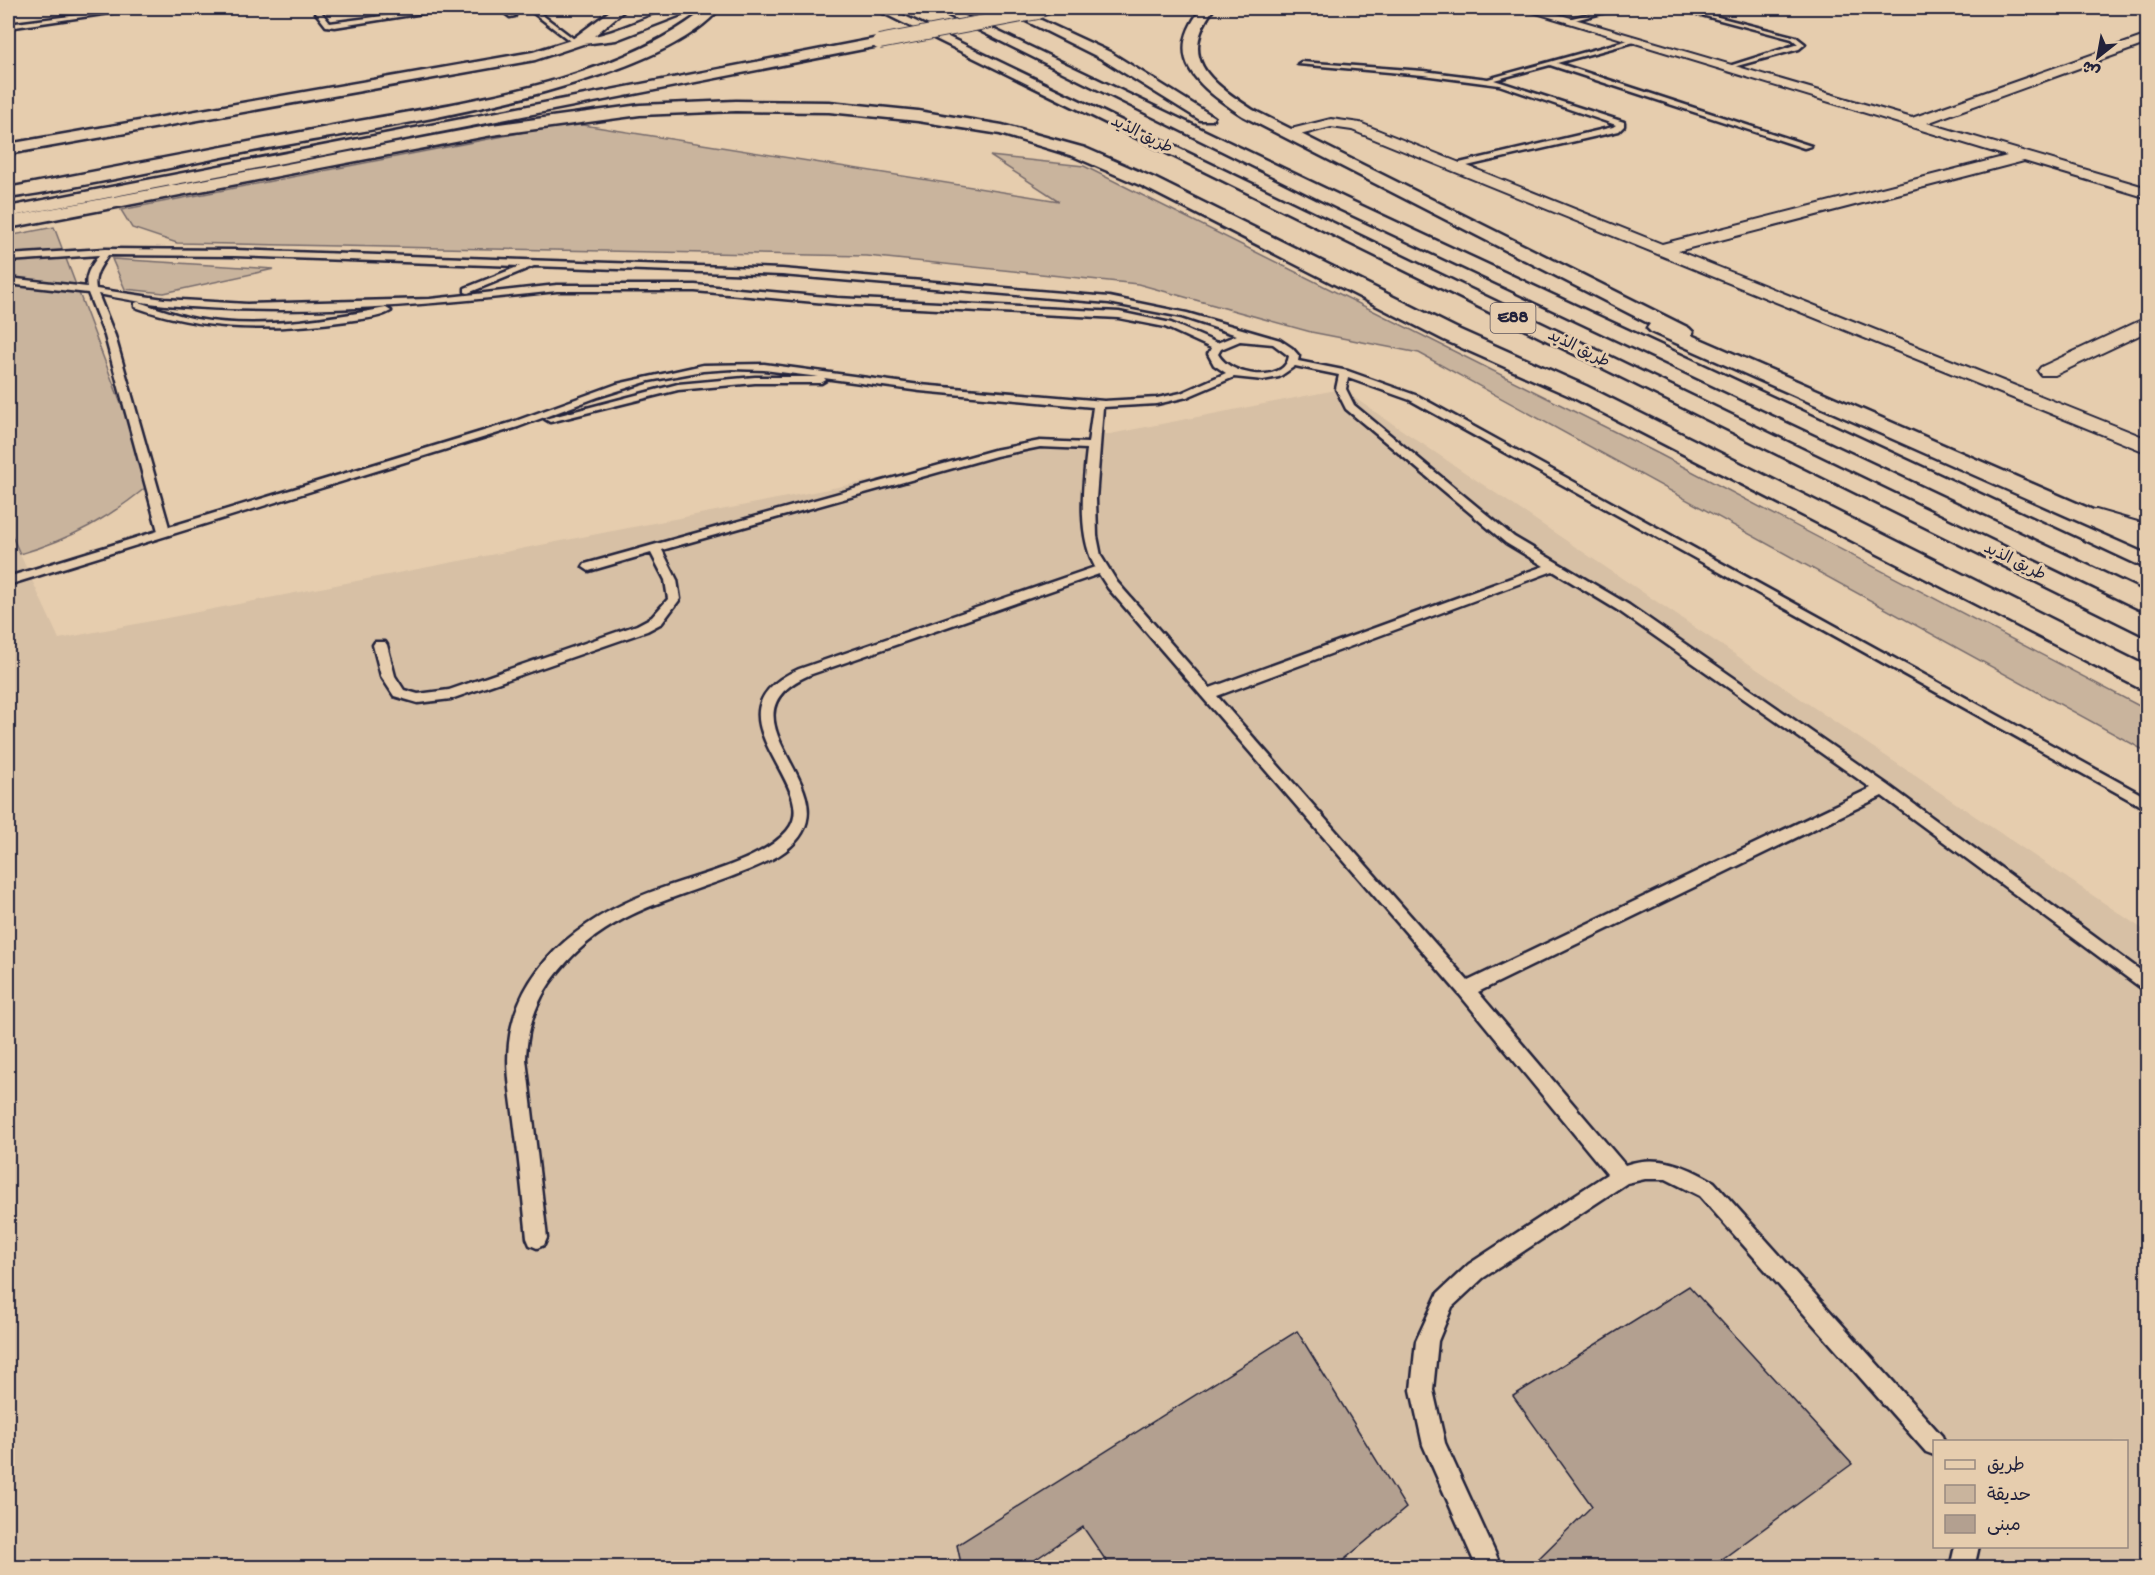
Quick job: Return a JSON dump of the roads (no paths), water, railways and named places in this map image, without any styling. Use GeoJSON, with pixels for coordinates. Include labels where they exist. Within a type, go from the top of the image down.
{"type":"FeatureCollection","features":[{"type":"Feature","properties":{"kind":"main road"},"geometry":{"type":"LineString","coordinates":[[576,43],[621,8]]}},
{"type":"Feature","properties":{"kind":"main road"},"geometry":{"type":"LineString","coordinates":[[8,149],[510,62],[576,43],[611,36],[693,8]]}},
{"type":"Feature","properties":{"kind":"main road"},"geometry":{"type":"LineString","coordinates":[[8,193],[465,105],[531,89],[637,55],[675,37],[702,20],[714,8]]}},
{"type":"Feature","properties":{"kind":"main road","name":"طريق الذيد"},"geometry":{"type":"LineString","coordinates":[[879,8],[2148,628]]}},
{"type":"Feature","properties":{"kind":"main road","name":"طريق الذيد"},"geometry":{"type":"LineString","coordinates":[[940,8],[1341,203],[2148,583]]}},
{"type":"Feature","properties":{"kind":"main road"},"geometry":{"type":"LineString","coordinates":[[1006,8],[1105,55],[1217,124],[1285,159],[1744,367],[2148,544]]}},
{"type":"Feature","properties":{"kind":"main road"},"geometry":{"type":"LineString","coordinates":[[8,212],[1022,8]]}},
{"type":"Feature","properties":{"kind":"main road"},"geometry":{"type":"LineString","coordinates":[[8,201],[872,40],[1059,8]]}},
{"type":"Feature","properties":{"kind":"main road"},"geometry":{"type":"LineString","coordinates":[[1208,8],[1192,28],[1189,40],[1193,64],[1201,76],[1228,101],[1288,134],[1470,223],[1744,367]]}},
{"type":"Feature","properties":{"kind":"main road"},"geometry":{"type":"LineString","coordinates":[[994,64],[1047,110]]}},
{"type":"Feature","properties":{"kind":"main road"},"geometry":{"type":"LineString","coordinates":[[8,223],[492,130],[581,117],[736,106],[874,111],[1002,130],[1060,146],[1115,166],[1452,335],[1578,391]]}},
{"type":"Feature","properties":{"kind":"main road"},"geometry":{"type":"LineString","coordinates":[[1109,145],[1289,241],[1446,319],[1578,391],[2148,680]]}},
{"type":"Feature","properties":{"kind":"street"},"geometry":{"type":"LineString","coordinates":[[1527,8],[2148,192]]}},
{"type":"Feature","properties":{"kind":"street"},"geometry":{"type":"LineString","coordinates":[[1913,123],[2148,39]]}},
{"type":"Feature","properties":{"kind":"street"},"geometry":{"type":"LineString","coordinates":[[1288,134],[1323,124],[1347,124],[2148,447]]}},
{"type":"Feature","properties":{"kind":"street"},"geometry":{"type":"LineString","coordinates":[[1660,250],[2025,156]]}},
{"type":"Feature","properties":{"kind":"street"},"geometry":{"type":"LineString","coordinates":[[2048,371],[2148,323]]}},
{"type":"Feature","properties":{"kind":"street"},"geometry":{"type":"LineString","coordinates":[[2072,511],[2148,532]]}},
{"type":"Feature","properties":{"kind":"lane"},"geometry":{"type":"LineString","coordinates":[[8,26],[141,8]]}},
{"type":"Feature","properties":{"kind":"lane"},"geometry":{"type":"LineString","coordinates":[[315,8],[327,24],[335,25],[453,8]]}},
{"type":"Feature","properties":{"kind":"lane"},"geometry":{"type":"LineString","coordinates":[[501,8],[512,16]]}},
{"type":"Feature","properties":{"kind":"lane"},"geometry":{"type":"LineString","coordinates":[[530,8],[576,43]]}},
{"type":"Feature","properties":{"kind":"lane"},"geometry":{"type":"LineString","coordinates":[[1567,20],[1618,8]]}},
{"type":"Feature","properties":{"kind":"lane"},"geometry":{"type":"LineString","coordinates":[[1678,8],[1794,39],[1802,44],[1797,48],[1728,68]]}},
{"type":"Feature","properties":{"kind":"lane"},"geometry":{"type":"LineString","coordinates":[[1485,80],[1636,40]]}},
{"type":"Feature","properties":{"kind":"lane"},"geometry":{"type":"LineString","coordinates":[[1550,63],[1807,146]]}},
{"type":"Feature","properties":{"kind":"lane"},"geometry":{"type":"LineString","coordinates":[[1301,64],[1485,80],[1520,88],[1615,120],[1621,126],[1454,167]]}},
{"type":"Feature","properties":{"kind":"lane"},"geometry":{"type":"LineString","coordinates":[[105,252],[90,281],[92,291],[110,336],[164,531]]}},
{"type":"Feature","properties":{"kind":"lane"},"geometry":{"type":"LineString","coordinates":[[8,258],[105,252],[234,253],[535,262],[782,272],[1070,295],[1147,306],[1274,342],[1289,350],[1294,356],[1293,363]]}},
{"type":"Feature","properties":{"kind":"lane"},"geometry":{"type":"LineString","coordinates":[[8,266],[99,260],[597,272],[647,276],[739,292]]}},
{"type":"Feature","properties":{"kind":"lane"},"geometry":{"type":"LineString","coordinates":[[8,281],[56,285],[124,298],[247,307],[430,302],[518,271],[535,262]]}},
{"type":"Feature","properties":{"kind":"lane"},"geometry":{"type":"LineString","coordinates":[[124,298],[158,313],[181,318],[266,324],[366,315],[430,302],[509,292],[604,286],[739,292],[912,306],[1119,315],[1168,325],[1217,347]]}},
{"type":"Feature","properties":{"kind":"lane"},"geometry":{"type":"LineString","coordinates":[[1255,338],[1233,340],[1217,347],[1213,354],[1215,361],[1234,372],[1247,376],[1275,374],[1293,363],[1344,373],[1392,389],[1435,410],[2148,805]]}},
{"type":"Feature","properties":{"kind":"lane"},"geometry":{"type":"LineString","coordinates":[[514,425],[623,383],[696,369],[768,366],[858,380],[1098,406],[1143,404],[1176,398],[1199,391],[1234,372]]}},
{"type":"Feature","properties":{"kind":"lane"},"geometry":{"type":"LineString","coordinates":[[1344,373],[1341,389],[1350,407],[1491,526],[1531,554],[1624,608],[1883,789],[2148,986]]}},
{"type":"Feature","properties":{"kind":"lane"},"geometry":{"type":"LineString","coordinates":[[8,581],[164,531],[514,425],[687,386],[755,380],[858,380]]}},
{"type":"Feature","properties":{"kind":"lane"},"geometry":{"type":"LineString","coordinates":[[1098,406],[1091,446],[1092,538],[1102,569],[1112,585],[1466,990],[1620,1176]]}},
{"type":"Feature","properties":{"kind":"lane"},"geometry":{"type":"LineString","coordinates":[[589,567],[994,453],[1040,444],[1091,446]]}},
{"type":"Feature","properties":{"kind":"lane"},"geometry":{"type":"LineString","coordinates":[[380,645],[388,682],[395,692],[410,698],[429,699],[451,694],[621,637],[657,620],[674,600],[671,580],[655,549]]}},
{"type":"Feature","properties":{"kind":"lane"},"geometry":{"type":"LineString","coordinates":[[1209,694],[1555,566]]}},
{"type":"Feature","properties":{"kind":"lane"},"geometry":{"type":"LineString","coordinates":[[537,1238],[517,1058],[522,1023],[536,990],[553,966],[588,932],[621,910],[761,857],[792,835],[800,821],[802,806],[765,720],[764,708],[773,692],[789,678],[804,672],[1102,569]]}},
{"type":"Feature","properties":{"kind":"lane"},"geometry":{"type":"LineString","coordinates":[[1466,990],[1883,789]]}},
{"type":"Feature","properties":{"kind":"lane"},"geometry":{"type":"LineString","coordinates":[[1490,1568],[1434,1445],[1422,1390],[1426,1341],[1445,1300],[1476,1271],[1620,1176],[1639,1169],[1662,1168],[1685,1176],[1707,1189],[1933,1442]]}}]}
